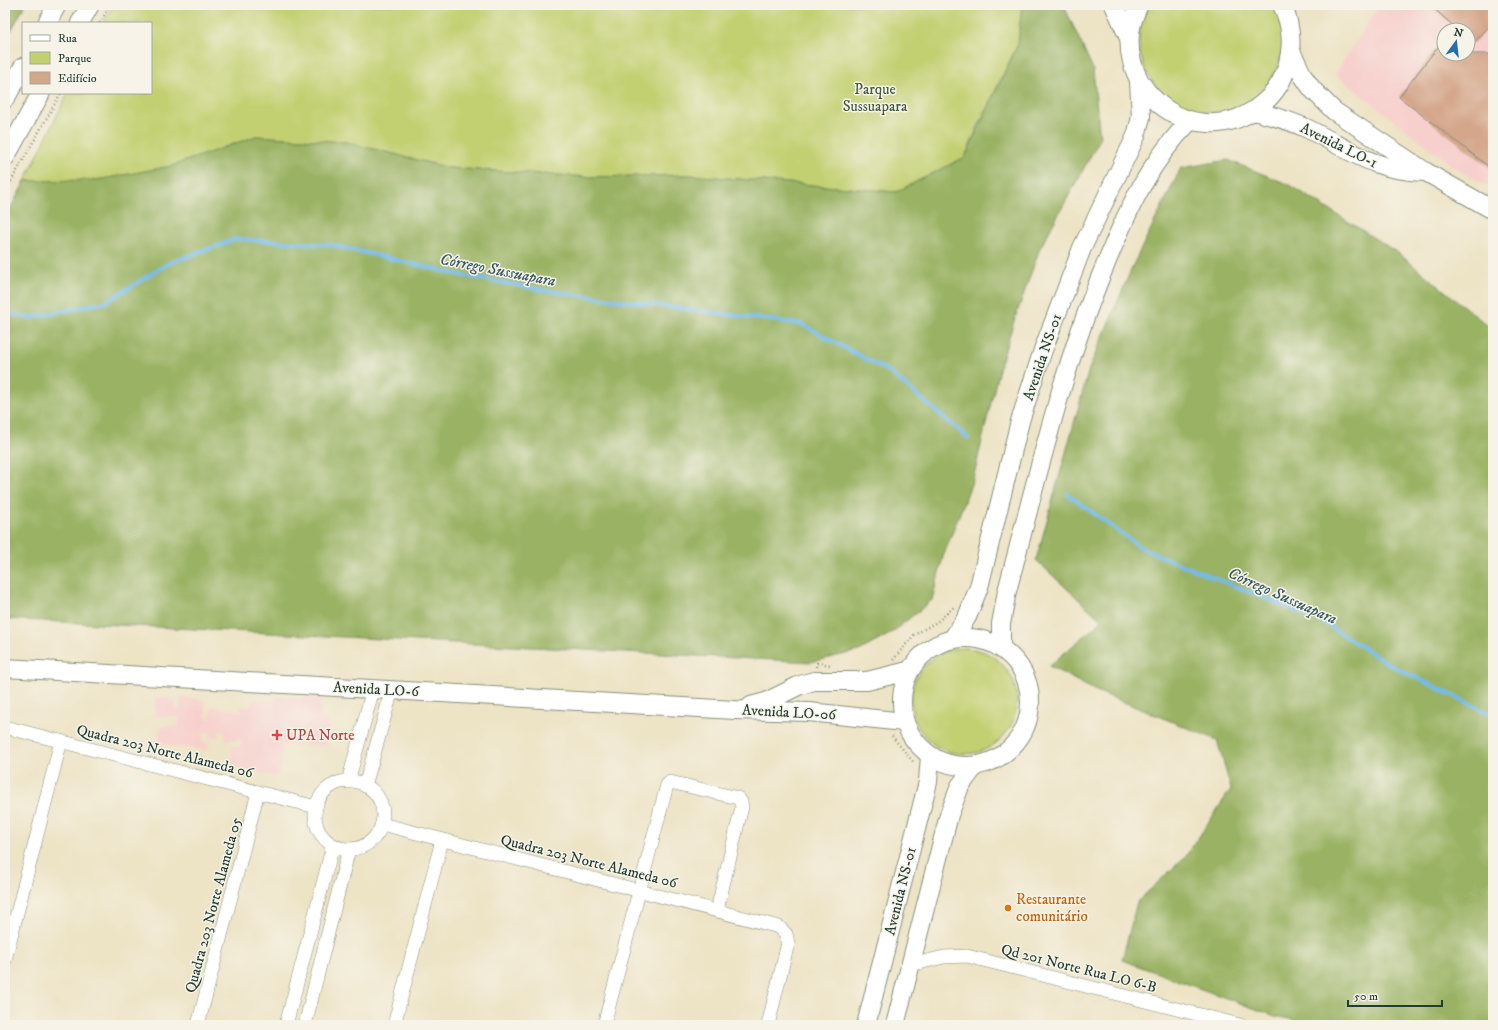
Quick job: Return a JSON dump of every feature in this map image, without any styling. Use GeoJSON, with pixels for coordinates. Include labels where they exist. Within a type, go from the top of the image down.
{"type":"FeatureCollection","features":[{"type":"Feature","properties":{"kind":"street"},"geometry":{"type":"LineString","coordinates":[[48,22],[57,5]]}},
{"type":"Feature","properties":{"kind":"street"},"geometry":{"type":"LineString","coordinates":[[81,22],[90,5]]}},
{"type":"Feature","properties":{"kind":"street"},"geometry":{"type":"LineString","coordinates":[[1114,5],[1129,38]]}},
{"type":"Feature","properties":{"kind":"street"},"geometry":{"type":"LineString","coordinates":[[1139,5],[1133,16],[1129,38],[1131,60],[1139,81],[1152,98],[1169,112],[1190,121],[1212,124],[1233,120],[1254,111],[1271,97],[1283,79],[1291,52],[1292,36],[1287,15],[1282,5]]}},
{"type":"Feature","properties":{"kind":"street","name":"Avenida LO-1"},"geometry":{"type":"LineString","coordinates":[[1291,52],[1303,76],[1312,89],[1334,111],[1426,172],[1493,210]]}},
{"type":"Feature","properties":{"kind":"street"},"geometry":{"type":"LineString","coordinates":[[5,99],[22,69]]}},
{"type":"Feature","properties":{"kind":"street","name":"Avenida NS-01"},"geometry":{"type":"LineString","coordinates":[[953,638],[967,617],[979,587],[1020,421],[1043,350],[1082,248],[1136,136],[1141,117],[1139,81]]}},
{"type":"Feature","properties":{"kind":"street"},"geometry":{"type":"LineString","coordinates":[[5,158],[40,94]]}},
{"type":"Feature","properties":{"kind":"street","name":"Avenida LO-1"},"geometry":{"type":"LineString","coordinates":[[1254,111],[1285,119],[1359,157],[1385,167],[1403,171],[1426,172]]}},
{"type":"Feature","properties":{"kind":"street","name":"Avenida NS-01"},"geometry":{"type":"LineString","coordinates":[[1000,648],[1001,624],[1007,591],[1062,385],[1092,296],[1137,193],[1150,170],[1171,140],[1190,121]]}},
{"type":"Feature","properties":{"kind":"street"},"geometry":{"type":"LineString","coordinates":[[953,638],[972,638],[1000,648],[1016,662],[1027,681],[1031,702],[1027,723],[1017,742],[1002,756],[990,762],[975,766],[964,767],[946,764],[930,756],[896,726],[901,696],[908,671],[923,653],[936,645],[953,638]]}},
{"type":"Feature","properties":{"kind":"street","name":"Avenida LO-6"},"geometry":{"type":"LineString","coordinates":[[9,666],[734,710]]}},
{"type":"Feature","properties":{"kind":"street","name":"Avenida LO-06"},"geometry":{"type":"LineString","coordinates":[[734,710],[766,702],[800,685],[814,681],[867,681],[908,671]]}},
{"type":"Feature","properties":{"kind":"street"},"geometry":{"type":"LineString","coordinates":[[348,782],[373,689]]}},
{"type":"Feature","properties":{"kind":"street"},"geometry":{"type":"LineString","coordinates":[[365,786],[392,690]]}},
{"type":"Feature","properties":{"kind":"street","name":"Avenida LO-06"},"geometry":{"type":"LineString","coordinates":[[734,710],[809,712],[896,726]]}},
{"type":"Feature","properties":{"kind":"street","name":"Quadra 203 Norte Alameda 06"},"geometry":{"type":"LineString","coordinates":[[5,727],[316,807]]}},
{"type":"Feature","properties":{"kind":"street"},"geometry":{"type":"LineString","coordinates":[[5,960],[61,741]]}},
{"type":"Feature","properties":{"kind":"street","name":"Avenida NS-01"},"geometry":{"type":"LineString","coordinates":[[866,1025],[928,782],[930,756]]}},
{"type":"Feature","properties":{"kind":"street","name":"Avenida NS-01"},"geometry":{"type":"LineString","coordinates":[[895,1025],[948,815],[960,786],[975,766]]}},
{"type":"Feature","properties":{"kind":"street"},"geometry":{"type":"LineString","coordinates":[[348,782],[365,786],[374,793],[381,804],[383,812],[382,824],[378,833],[370,842],[360,847],[349,849],[333,845],[324,838],[318,829],[315,818],[316,807],[321,797],[328,789],[336,784],[348,782]]}},
{"type":"Feature","properties":{"kind":"street"},"geometry":{"type":"LineString","coordinates":[[604,1025],[667,785],[670,782],[740,800],[742,807],[717,910]]}},
{"type":"Feature","properties":{"kind":"street","name":"Quadra 203 Norte Alameda 05"},"geometry":{"type":"LineString","coordinates":[[198,1025],[258,792]]}},
{"type":"Feature","properties":{"kind":"street","name":"Quadra 203 Norte Alameda 06"},"geometry":{"type":"LineString","coordinates":[[382,824],[779,927],[786,934],[788,946],[768,1025]]}},
{"type":"Feature","properties":{"kind":"street"},"geometry":{"type":"LineString","coordinates":[[394,1025],[442,840]]}},
{"type":"Feature","properties":{"kind":"street"},"geometry":{"type":"LineString","coordinates":[[286,1025],[333,845]]}},
{"type":"Feature","properties":{"kind":"street"},"geometry":{"type":"LineString","coordinates":[[305,1025],[349,849]]}},
{"type":"Feature","properties":{"kind":"street","name":"Qd 201 Norte Rua LO 6-B"},"geometry":{"type":"LineString","coordinates":[[910,965],[944,957],[967,956],[1240,1025]]}},
{"type":"Feature","properties":{"kind":"path"},"geometry":{"type":"LineString","coordinates":[[101,22],[110,5]]}},
{"type":"Feature","properties":{"kind":"path"},"geometry":{"type":"LineString","coordinates":[[5,192],[60,94]]}},
{"type":"Feature","properties":{"kind":"path"},"geometry":{"type":"LineString","coordinates":[[890,663],[914,635],[937,622],[956,606]]}},
{"type":"Feature","properties":{"kind":"path"},"geometry":{"type":"LineString","coordinates":[[814,681],[817,663],[833,665]]}},
{"type":"Feature","properties":{"kind":"path"},"geometry":{"type":"LineString","coordinates":[[896,726],[914,762],[915,768]]}},
{"type":"Feature","properties":{"kind":"shaded area"},"geometry":{"type":"Polygon","coordinates":[[[1380,5],[1493,5],[1493,188],[1459,171],[1335,74],[1380,5]]]}},
{"type":"Feature","properties":{"kind":"shaded area","name":"UPA Norte"},"geometry":{"type":"Polygon","coordinates":[[[156,697],[175,698],[175,710],[180,710],[181,697],[205,700],[205,718],[210,719],[212,706],[240,711],[241,706],[249,707],[254,700],[275,701],[275,697],[321,699],[321,719],[329,720],[327,746],[304,746],[304,738],[301,738],[299,746],[282,745],[282,764],[277,777],[231,766],[232,746],[240,747],[241,740],[225,741],[226,732],[219,730],[219,737],[211,738],[210,732],[204,732],[202,742],[209,744],[208,750],[159,745],[160,727],[178,726],[179,717],[155,716],[156,697]]]}},
{"type":"Feature","properties":{"kind":"green space"},"geometry":{"type":"Polygon","coordinates":[[[5,5],[25,5],[5,42],[5,5]]]}},
{"type":"Feature","properties":{"kind":"green space","name":"Parque Sussuapara"},"geometry":{"type":"Polygon","coordinates":[[[114,5],[1022,5],[1018,44],[978,126],[965,157],[896,192],[690,175],[588,177],[449,168],[346,142],[256,136],[172,166],[97,180],[25,181],[68,94],[152,94],[152,22],[104,22],[114,5]]]}},
{"type":"Feature","properties":{"kind":"green space"},"geometry":{"type":"Polygon","coordinates":[[[1022,5],[1061,5],[1065,8],[1093,69],[1100,139],[1040,248],[1013,324],[998,373],[973,479],[943,557],[932,600],[890,634],[859,651],[811,662],[5,619],[5,219],[25,181],[97,180],[172,166],[256,136],[346,142],[449,168],[588,177],[690,175],[896,192],[965,157],[1018,44],[1022,5]]]}},
{"type":"Feature","properties":{"kind":"green space"},"geometry":{"type":"Polygon","coordinates":[[[1148,5],[1274,5],[1280,17],[1283,38],[1279,64],[1273,76],[1266,87],[1256,96],[1245,104],[1233,109],[1219,112],[1204,111],[1190,108],[1176,102],[1164,94],[1154,83],[1146,71],[1141,57],[1139,44],[1140,31],[1148,5]]]}},
{"type":"Feature","properties":{"kind":"green space"},"geometry":{"type":"Polygon","coordinates":[[[1228,160],[1290,185],[1398,253],[1493,330],[1493,1025],[1320,1025],[1275,1016],[1122,960],[1137,902],[1186,856],[1231,789],[1217,740],[1094,690],[1049,666],[1102,621],[1036,560],[1089,369],[1134,263],[1181,168],[1228,160]]]}},
{"type":"Feature","properties":{"kind":"green space"},"geometry":{"type":"Polygon","coordinates":[[[964,648],[984,652],[1002,663],[1013,681],[1017,701],[1013,721],[1002,739],[984,750],[964,754],[944,750],[926,739],[915,721],[911,701],[915,681],[926,663],[944,652],[964,648]]]}},
{"type":"Feature","properties":{"kind":"building"},"geometry":{"type":"Polygon","coordinates":[[[1430,5],[1493,5],[1493,22],[1476,41],[1476,22],[1449,22],[1430,5]]]}},
{"type":"Feature","properties":{"kind":"building"},"geometry":{"type":"Polygon","coordinates":[[[1436,49],[1436,62],[1476,62],[1476,54],[1493,54],[1493,170],[1399,97],[1436,49]]]}},
{"type":"Feature","properties":{"kind":"waterway","name":"Córrego Sussuapara"},"geometry":{"type":"LineString","coordinates":[[5,313],[30,318],[106,302],[169,263],[236,239],[332,245],[460,275],[548,291],[801,324],[888,371],[968,438]]}},
{"type":"Feature","properties":{"kind":"waterway","name":"Córrego Sussuapara"},"geometry":{"type":"LineString","coordinates":[[1067,494],[1143,549],[1321,621],[1392,666],[1493,715]]}},
{"type":"Feature","properties":{"kind":"place","name":"UPA Norte"},"geometry":{"type":"Point","coordinates":[277,735]}},
{"type":"Feature","properties":{"kind":"place","name":"Restaurante comunitário"},"geometry":{"type":"Point","coordinates":[1008,908]}}]}
